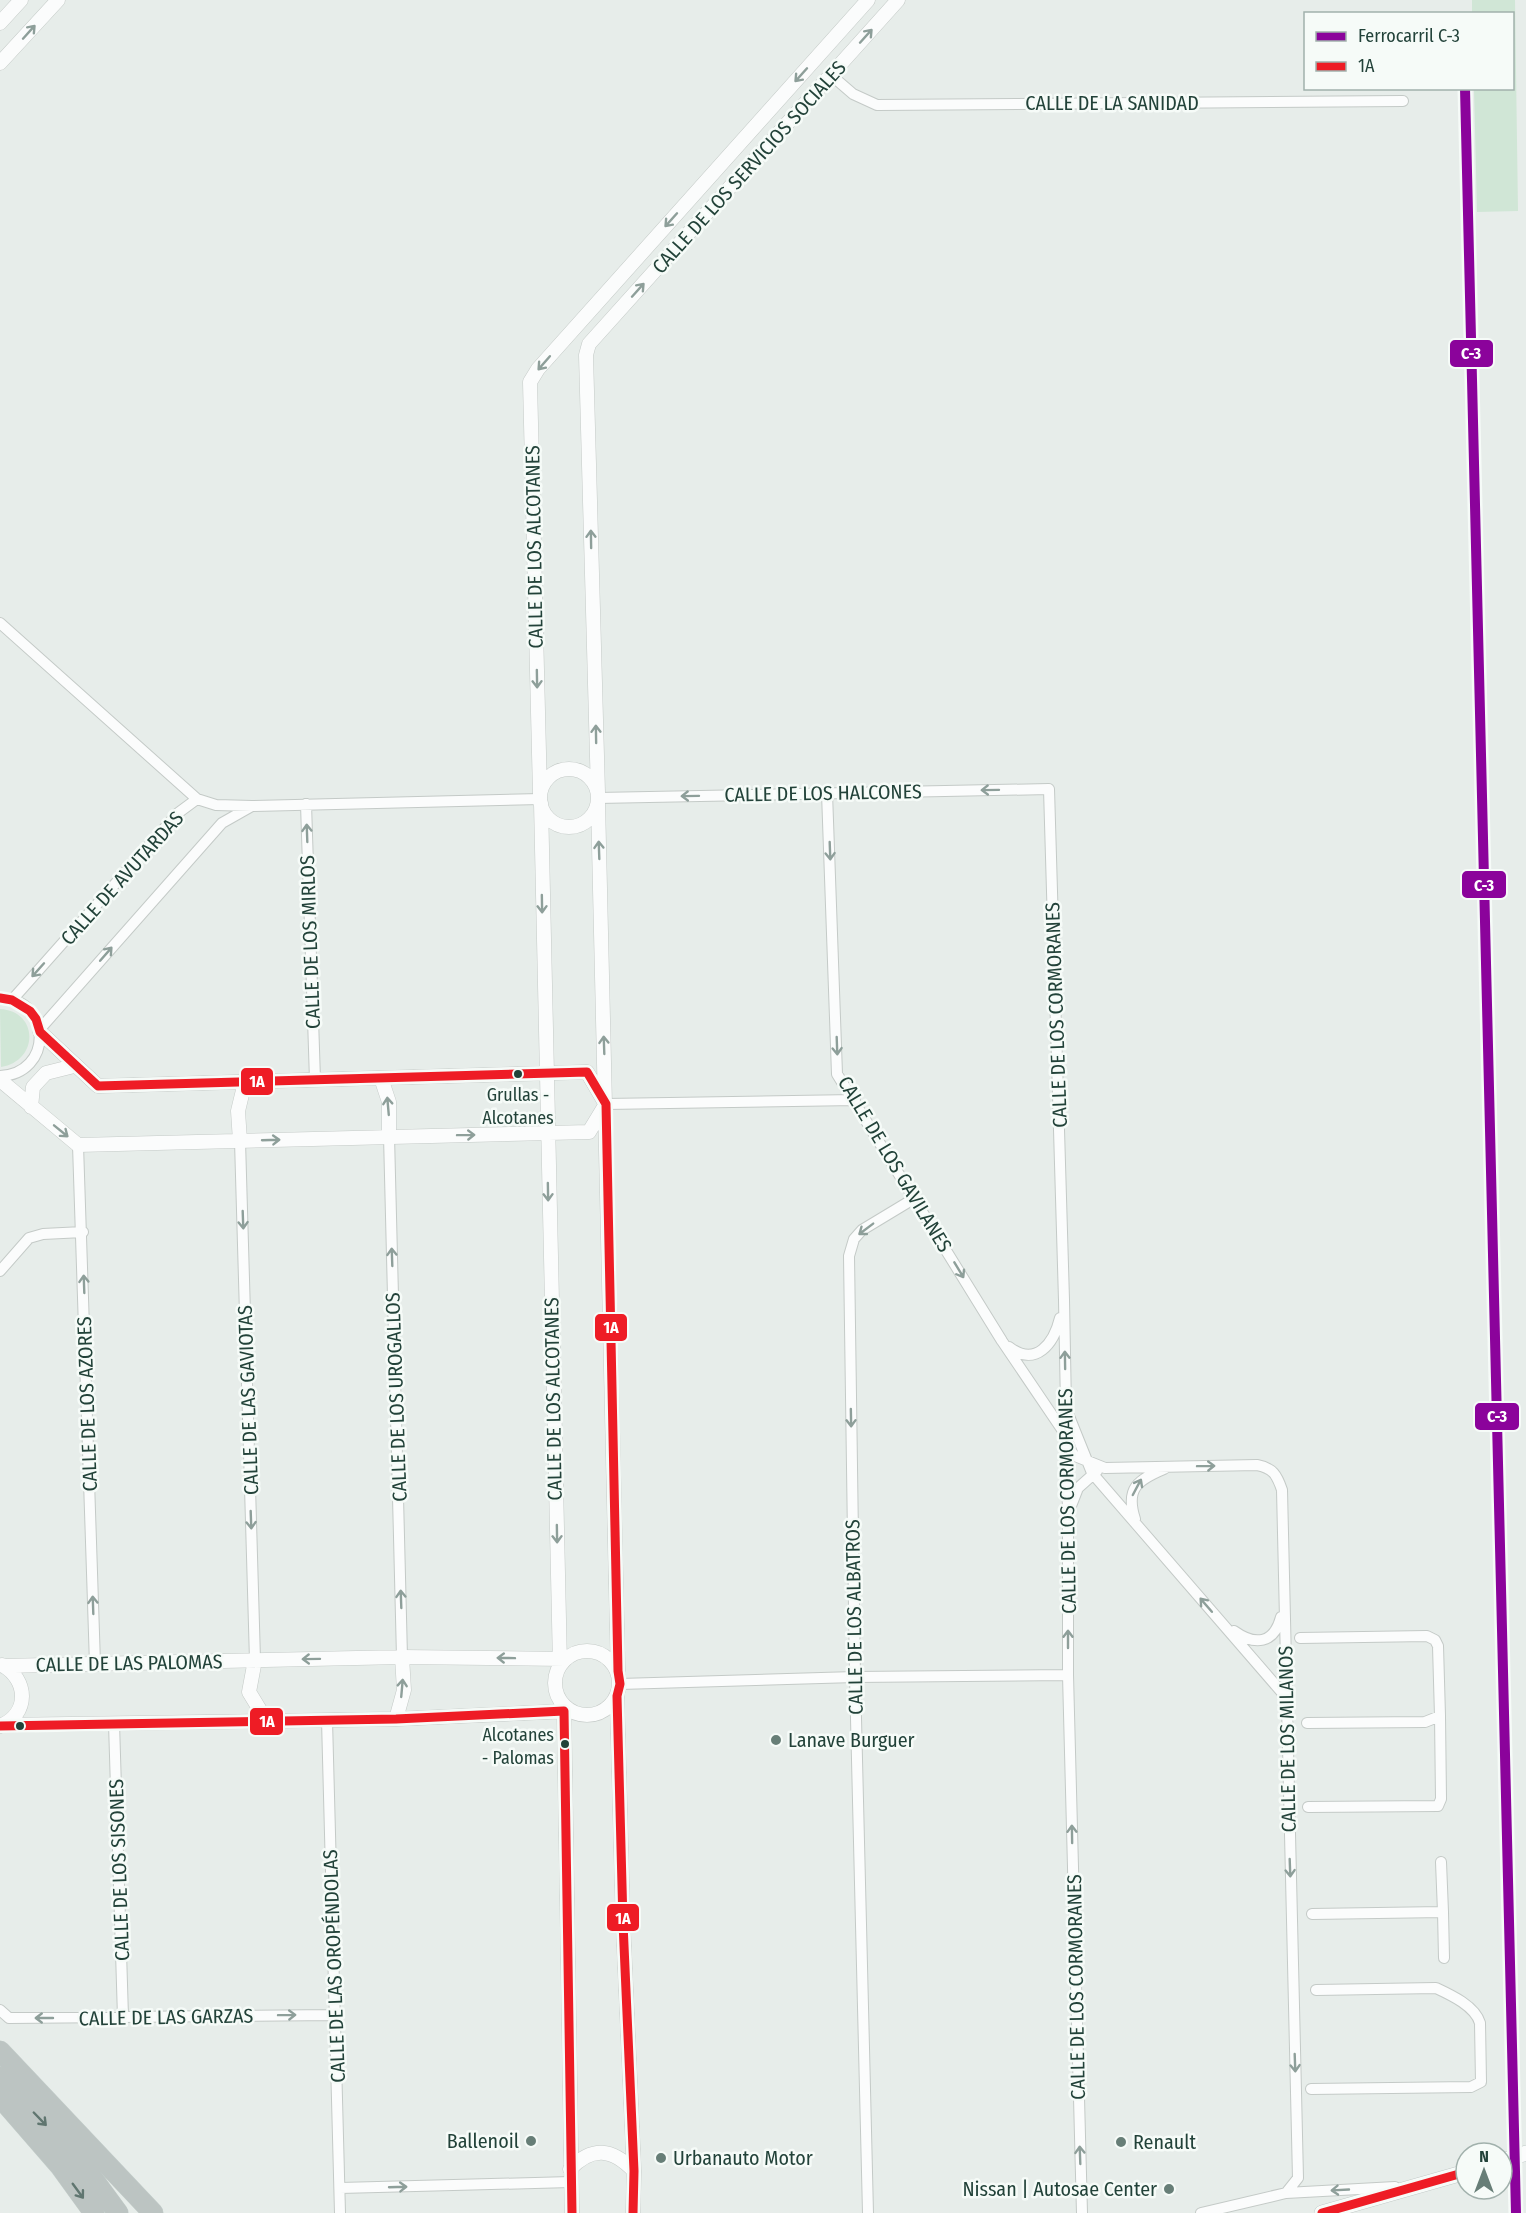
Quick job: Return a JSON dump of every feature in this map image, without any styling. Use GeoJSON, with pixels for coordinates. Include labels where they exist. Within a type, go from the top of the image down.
{"type":"FeatureCollection","features":[{"type":"Feature","properties":{"kind":"highway"},"geometry":{"type":"LineString","coordinates":[[0,2051],[153,2213]]}},
{"type":"Feature","properties":{"kind":"highway"},"geometry":{"type":"LineString","coordinates":[[0,2077],[77,2157],[118,2213]]}},
{"type":"Feature","properties":{"kind":"highway"},"geometry":{"type":"LineString","coordinates":[[0,2097],[60,2166],[94,2213]]}},
{"type":"Feature","properties":{"kind":"highway"},"geometry":{"type":"LineString","coordinates":[[74,2129],[136,2213]]}},
{"type":"Feature","properties":{"kind":"main road"},"geometry":{"type":"LineString","coordinates":[[1322,2213],[1454,2176]]}},
{"type":"Feature","properties":{"kind":"street"},"geometry":{"type":"LineString","coordinates":[[0,23],[21,0]]}},
{"type":"Feature","properties":{"kind":"street"},"geometry":{"type":"LineString","coordinates":[[0,63],[57,0]]}},
{"type":"Feature","properties":{"kind":"street","name":"CALLE DE LOS SERVICIOS SOCIALES"},"geometry":{"type":"LineString","coordinates":[[582,319],[868,0]]}},
{"type":"Feature","properties":{"kind":"street","name":"CALLE DE LOS SERVICIOS SOCIALES"},"geometry":{"type":"LineString","coordinates":[[598,798],[586,355],[589,344],[898,0]]}},
{"type":"Feature","properties":{"kind":"street","name":"CALLE DE LA SANIDAD"},"geometry":{"type":"LineString","coordinates":[[831,75],[853,94],[877,105],[1403,101]]}},
{"type":"Feature","properties":{"kind":"street","name":"CALLE DE LOS ALCOTANES"},"geometry":{"type":"LineString","coordinates":[[561,1661],[530,382],[538,369],[582,319]]}},
{"type":"Feature","properties":{"kind":"street"},"geometry":{"type":"LineString","coordinates":[[0,623],[197,799]]}},
{"type":"Feature","properties":{"kind":"street"},"geometry":{"type":"LineString","coordinates":[[598,798],[590,819],[574,827],[556,824],[543,812],[540,799],[548,778],[564,770],[582,772],[589,777],[598,798],[623,1923],[634,2171],[633,2213]]}},
{"type":"Feature","properties":{"kind":"street","name":"CALLE DE LOS HALCONES"},"geometry":{"type":"LineString","coordinates":[[598,798],[1049,789]]}},
{"type":"Feature","properties":{"kind":"street","name":"CALLE DE LOS CORMORANES"},"geometry":{"type":"LineString","coordinates":[[1049,789],[1064,1300],[1068,1675],[1082,2213]]}},
{"type":"Feature","properties":{"kind":"street","name":"CALLE DE LOS GAVILANES"},"geometry":{"type":"LineString","coordinates":[[827,793],[837,1074],[1002,1341],[1067,1437],[1069,1449],[1075,1456],[1105,1468]]}},
{"type":"Feature","properties":{"kind":"street","name":"CALLE DE AVUTARDAS"},"geometry":{"type":"LineString","coordinates":[[6,999],[178,813],[197,799],[216,805],[252,806],[540,799]]}},
{"type":"Feature","properties":{"kind":"street","name":"CALLE DE LOS MIRLOS"},"geometry":{"type":"LineString","coordinates":[[306,804],[315,1080]]}},
{"type":"Feature","properties":{"kind":"street","name":"CALLE DE AVUTARDAS"},"geometry":{"type":"LineString","coordinates":[[40,1031],[222,823],[252,806]]}},
{"type":"Feature","properties":{"kind":"street"},"geometry":{"type":"LineString","coordinates":[[6,999],[30,1011],[40,1031],[74,1066],[98,1086],[587,1072],[606,1104]]}},
{"type":"Feature","properties":{"kind":"street"},"geometry":{"type":"LineString","coordinates":[[40,1031],[40,1044],[29,1065],[19,1072],[0,1078],[78,1145],[589,1132],[606,1104]]}},
{"type":"Feature","properties":{"kind":"street"},"geometry":{"type":"LineString","coordinates":[[31,1107],[33,1087],[46,1073],[74,1066]]}},
{"type":"Feature","properties":{"kind":"street"},"geometry":{"type":"LineString","coordinates":[[381,1078],[389,1102],[389,1136]]}},
{"type":"Feature","properties":{"kind":"street"},"geometry":{"type":"LineString","coordinates":[[240,1141],[238,1111],[245,1082]]}},
{"type":"Feature","properties":{"kind":"street"},"geometry":{"type":"LineString","coordinates":[[606,1104],[855,1100]]}},
{"type":"Feature","properties":{"kind":"street","name":"CALLE DE LOS UROGALLOS"},"geometry":{"type":"LineString","coordinates":[[389,1136],[402,1657]]}},
{"type":"Feature","properties":{"kind":"street","name":"CALLE DE LAS GAVIOTAS"},"geometry":{"type":"LineString","coordinates":[[240,1141],[255,1660]]}},
{"type":"Feature","properties":{"kind":"street","name":"CALLE DE LOS AZORES"},"geometry":{"type":"LineString","coordinates":[[78,1145],[83,1232],[95,1664]]}},
{"type":"Feature","properties":{"kind":"street","name":"CALLE DE LOS ALBATROS"},"geometry":{"type":"LineString","coordinates":[[868,2213],[855,1677],[849,1256],[854,1239],[862,1230],[915,1198]]}},
{"type":"Feature","properties":{"kind":"street"},"geometry":{"type":"LineString","coordinates":[[0,1271],[28,1238],[43,1234],[83,1232]]}},
{"type":"Feature","properties":{"kind":"street"},"geometry":{"type":"LineString","coordinates":[[1002,1341],[1018,1353],[1026,1354],[1038,1352],[1050,1345],[1056,1334],[1064,1300]]}},
{"type":"Feature","properties":{"kind":"street","name":"CALLE DE LOS GAVILANES"},"geometry":{"type":"LineString","coordinates":[[1066,1409],[1092,1473],[1285,1696]]}},
{"type":"Feature","properties":{"kind":"street","name":"CALLE DE LOS MILANOS"},"geometry":{"type":"LineString","coordinates":[[1105,1468],[1257,1465],[1269,1468],[1278,1476],[1282,1490],[1298,2178],[1286,2193]]}},
{"type":"Feature","properties":{"kind":"street"},"geometry":{"type":"LineString","coordinates":[[1137,1525],[1132,1509],[1137,1483],[1169,1466]]}},
{"type":"Feature","properties":{"kind":"street"},"geometry":{"type":"LineString","coordinates":[[1068,1514],[1078,1488],[1092,1473],[1105,1468]]}},
{"type":"Feature","properties":{"kind":"street","name":"CALLE DE LOS GAVILANES"},"geometry":{"type":"LineString","coordinates":[[1219,1620],[1244,1638],[1263,1640],[1278,1629],[1284,1608]]}},
{"type":"Feature","properties":{"kind":"street"},"geometry":{"type":"LineString","coordinates":[[1300,1638],[1427,1636],[1435,1640],[1438,1646],[1441,1799],[1438,1806],[1308,1807]]}},
{"type":"Feature","properties":{"kind":"street"},"geometry":{"type":"LineString","coordinates":[[2,1726],[396,1719],[566,1709],[587,1716],[600,1713],[610,1707],[618,1684],[611,1661],[601,1653],[588,1650],[576,1652],[561,1661],[554,1683],[557,1696],[566,1709],[572,2213]]}},
{"type":"Feature","properties":{"kind":"street"},"geometry":{"type":"LineString","coordinates":[[396,1719],[404,1690],[402,1657]]}},
{"type":"Feature","properties":{"kind":"street","name":"CALLE DE LAS PALOMAS"},"geometry":{"type":"LineString","coordinates":[[2,1665],[402,1657],[561,1661]]}},
{"type":"Feature","properties":{"kind":"street","name":"CALLE DE LAS PALOMAS"},"geometry":{"type":"LineString","coordinates":[[255,1660],[249,1692],[266,1720]]}},
{"type":"Feature","properties":{"kind":"street"},"geometry":{"type":"LineString","coordinates":[[2,1665],[12,1671],[19,1680],[23,1690],[23,1701],[19,1711],[2,1726]]}},
{"type":"Feature","properties":{"kind":"street"},"geometry":{"type":"LineString","coordinates":[[618,1684],[855,1677],[1068,1675]]}},
{"type":"Feature","properties":{"kind":"street"},"geometry":{"type":"LineString","coordinates":[[1307,1723],[1425,1722],[1440,1716]]}},
{"type":"Feature","properties":{"kind":"street","name":"CALLE DE LAS OROPÉNDOLAS"},"geometry":{"type":"LineString","coordinates":[[327,1719],[340,2213]]}},
{"type":"Feature","properties":{"kind":"street","name":"CALLE DE LOS SISONES"},"geometry":{"type":"LineString","coordinates":[[114,1723],[123,2018]]}},
{"type":"Feature","properties":{"kind":"street"},"geometry":{"type":"LineString","coordinates":[[1441,1862],[1444,1958]]}},
{"type":"Feature","properties":{"kind":"street"},"geometry":{"type":"LineString","coordinates":[[1312,1914],[1443,1912]]}},
{"type":"Feature","properties":{"kind":"street"},"geometry":{"type":"LineString","coordinates":[[1311,2089],[1471,2087],[1481,2082],[1478,2016],[1446,1992],[1436,1988],[1316,1990]]}},
{"type":"Feature","properties":{"kind":"street","name":"CALLE DE LAS GARZAS"},"geometry":{"type":"LineString","coordinates":[[0,2010],[9,2018],[335,2014]]}},
{"type":"Feature","properties":{"kind":"street"},"geometry":{"type":"LineString","coordinates":[[570,2176],[581,2157],[599,2152],[622,2158],[634,2171]]}},
{"type":"Feature","properties":{"kind":"street"},"geometry":{"type":"LineString","coordinates":[[340,2188],[570,2176]]}},
{"type":"Feature","properties":{"kind":"street"},"geometry":{"type":"LineString","coordinates":[[1205,2212],[1286,2193],[1425,2185]]}},
{"type":"Feature","properties":{"kind":"green space"},"geometry":{"type":"Polygon","coordinates":[[[1472,0],[1515,0],[1518,211],[1477,212],[1474,90],[1514,90],[1514,12],[1472,12],[1472,0]]]}},
{"type":"Feature","properties":{"kind":"green space"},"geometry":{"type":"Polygon","coordinates":[[[0,1009],[13,1012],[22,1018],[29,1036],[28,1047],[22,1056],[13,1063],[1,1067],[0,1009]]]}},
{"type":"Feature","properties":{"kind":"rail line","name":"C-3"},"geometry":{"type":"LineString","coordinates":[[1465,90],[1516,2213]]}},
{"type":"Feature","properties":{"kind":"transit line","name":"1A"},"geometry":{"type":"LineString","coordinates":[[0,998],[12,1000],[30,1011],[36,1019],[40,1032],[98,1086],[587,1072],[606,1104],[620,1684],[617,1696],[623,1923],[634,2171],[633,2213]]}},
{"type":"Feature","properties":{"kind":"transit line","name":"1A"},"geometry":{"type":"LineString","coordinates":[[0,1726],[396,1719],[564,1711],[572,2213]]}},
{"type":"Feature","properties":{"kind":"transit line","name":"1A"},"geometry":{"type":"LineString","coordinates":[[1322,2213],[1454,2175]]}},
{"type":"Feature","properties":{"kind":"place","name":"Grullas - Alcotanes"},"geometry":{"type":"Point","coordinates":[518,1074]}},
{"type":"Feature","properties":{"kind":"place","name":"Lanave Burguer"},"geometry":{"type":"Point","coordinates":[776,1740]}},
{"type":"Feature","properties":{"kind":"place","name":"Alcotanes - Palomas"},"geometry":{"type":"Point","coordinates":[565,1744]}},
{"type":"Feature","properties":{"kind":"place","name":"Ballenoil"},"geometry":{"type":"Point","coordinates":[531,2141]}},
{"type":"Feature","properties":{"kind":"place","name":"Renault"},"geometry":{"type":"Point","coordinates":[1121,2142]}},
{"type":"Feature","properties":{"kind":"place","name":"Urbanauto Motor"},"geometry":{"type":"Point","coordinates":[661,2158]}},
{"type":"Feature","properties":{"kind":"place","name":"Nissan | Autosae Center"},"geometry":{"type":"Point","coordinates":[1169,2189]}}]}
